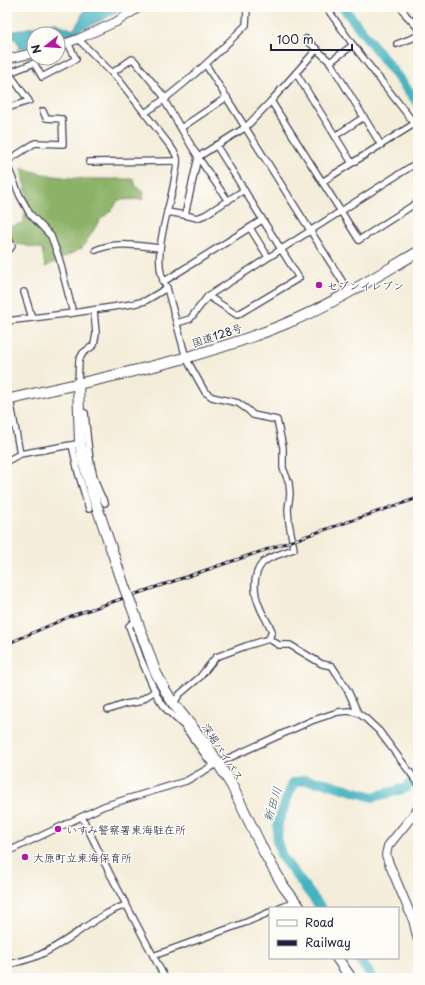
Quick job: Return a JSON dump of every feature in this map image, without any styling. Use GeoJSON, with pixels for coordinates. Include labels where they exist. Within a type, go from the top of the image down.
{"type":"FeatureCollection","features":[{"type":"Feature","properties":{"kind":"highway","name":"国道128号"},"geometry":{"type":"LineString","coordinates":[[8,400],[186,358],[235,343],[286,324],[349,292],[418,252]]}},
{"type":"Feature","properties":{"kind":"highway"},"geometry":{"type":"LineString","coordinates":[[78,383],[80,443]]}},
{"type":"Feature","properties":{"kind":"highway","name":"深堀バイパス"},"geometry":{"type":"LineString","coordinates":[[80,443],[93,496],[155,671],[170,706],[208,747],[215,764],[232,786],[275,873],[298,905]]}},
{"type":"Feature","properties":{"kind":"highway"},"geometry":{"type":"LineString","coordinates":[[338,959],[351,978]]}},
{"type":"Feature","properties":{"kind":"street"},"geometry":{"type":"LineString","coordinates":[[7,108],[29,101],[9,74],[34,63],[42,77],[76,59],[68,42],[116,22],[140,7]]}},
{"type":"Feature","properties":{"kind":"street"},"geometry":{"type":"LineString","coordinates":[[145,113],[165,100],[206,64],[246,25],[247,10],[245,7]]}},
{"type":"Feature","properties":{"kind":"street"},"geometry":{"type":"LineString","coordinates":[[322,182],[381,145],[416,126],[352,45],[326,7]]}},
{"type":"Feature","properties":{"kind":"street"},"geometry":{"type":"LineString","coordinates":[[401,7],[406,16],[418,28]]}},
{"type":"Feature","properties":{"kind":"street"},"geometry":{"type":"LineString","coordinates":[[397,44],[418,36]]}},
{"type":"Feature","properties":{"kind":"street"},"geometry":{"type":"LineString","coordinates":[[78,39],[112,73],[171,147],[177,159],[174,188],[167,212],[160,248],[160,270],[163,282],[167,288],[186,358],[205,392],[212,397],[238,403],[253,415],[277,420],[284,447],[284,468],[289,483],[290,494],[288,523],[294,548],[267,560],[262,564],[257,572],[255,591],[259,605],[272,630],[269,639]]}},
{"type":"Feature","properties":{"kind":"street"},"geometry":{"type":"LineString","coordinates":[[306,39],[330,62],[381,145]]}},
{"type":"Feature","properties":{"kind":"street"},"geometry":{"type":"LineString","coordinates":[[330,62],[352,45]]}},
{"type":"Feature","properties":{"kind":"street"},"geometry":{"type":"LineString","coordinates":[[185,215],[198,157],[246,126],[271,101],[316,49]]}},
{"type":"Feature","properties":{"kind":"street"},"geometry":{"type":"LineString","coordinates":[[7,59],[26,55]]}},
{"type":"Feature","properties":{"kind":"street"},"geometry":{"type":"LineString","coordinates":[[112,73],[132,59],[134,60],[165,100],[198,157],[228,201]]}},
{"type":"Feature","properties":{"kind":"street"},"geometry":{"type":"LineString","coordinates":[[206,64],[349,292]]}},
{"type":"Feature","properties":{"kind":"street"},"geometry":{"type":"LineString","coordinates":[[296,73],[352,163]]}},
{"type":"Feature","properties":{"kind":"street"},"geometry":{"type":"LineString","coordinates":[[181,128],[227,97]]}},
{"type":"Feature","properties":{"kind":"street"},"geometry":{"type":"LineString","coordinates":[[271,101],[359,240],[418,202]]}},
{"type":"Feature","properties":{"kind":"street"},"geometry":{"type":"LineString","coordinates":[[7,161],[35,143],[62,144],[62,119],[46,118],[43,111]]}},
{"type":"Feature","properties":{"kind":"street"},"geometry":{"type":"LineString","coordinates":[[335,136],[364,117]]}},
{"type":"Feature","properties":{"kind":"street"},"geometry":{"type":"LineString","coordinates":[[208,296],[237,315],[299,278],[216,146]]}},
{"type":"Feature","properties":{"kind":"street"},"geometry":{"type":"LineString","coordinates":[[89,162],[177,161]]}},
{"type":"Feature","properties":{"kind":"street"},"geometry":{"type":"LineString","coordinates":[[177,323],[190,319],[208,296],[310,230],[417,164]]}},
{"type":"Feature","properties":{"kind":"street"},"geometry":{"type":"LineString","coordinates":[[7,165],[20,196],[30,214],[51,236],[59,258],[73,313]]}},
{"type":"Feature","properties":{"kind":"street"},"geometry":{"type":"LineString","coordinates":[[167,212],[197,218],[205,215],[244,190]]}},
{"type":"Feature","properties":{"kind":"street"},"geometry":{"type":"LineString","coordinates":[[163,282],[262,220]]}},
{"type":"Feature","properties":{"kind":"street"},"geometry":{"type":"LineString","coordinates":[[250,228],[268,257]]}},
{"type":"Feature","properties":{"kind":"street"},"geometry":{"type":"LineString","coordinates":[[7,234],[12,246],[10,249],[7,249]]}},
{"type":"Feature","properties":{"kind":"street"},"geometry":{"type":"LineString","coordinates":[[96,250],[106,245],[123,244],[160,248]]}},
{"type":"Feature","properties":{"kind":"street"},"geometry":{"type":"LineString","coordinates":[[7,321],[94,310],[146,301],[167,288]]}},
{"type":"Feature","properties":{"kind":"street"},"geometry":{"type":"LineString","coordinates":[[24,292],[32,318]]}},
{"type":"Feature","properties":{"kind":"street"},"geometry":{"type":"LineString","coordinates":[[78,383],[79,360],[83,353],[94,345],[96,334],[94,310]]}},
{"type":"Feature","properties":{"kind":"street"},"geometry":{"type":"LineString","coordinates":[[8,400],[20,454]]}},
{"type":"Feature","properties":{"kind":"street"},"geometry":{"type":"LineString","coordinates":[[7,461],[20,454],[80,443]]}},
{"type":"Feature","properties":{"kind":"street"},"geometry":{"type":"LineString","coordinates":[[80,443],[91,462],[99,493],[105,504]]}},
{"type":"Feature","properties":{"kind":"street"},"geometry":{"type":"LineString","coordinates":[[80,443],[78,472],[89,509]]}},
{"type":"Feature","properties":{"kind":"street"},"geometry":{"type":"LineString","coordinates":[[131,624],[129,626],[140,657],[155,691],[170,706],[180,694],[200,677],[216,657],[269,639]]}},
{"type":"Feature","properties":{"kind":"street"},"geometry":{"type":"LineString","coordinates":[[269,639],[278,645],[290,645],[322,664],[332,666],[348,691],[358,713]]}},
{"type":"Feature","properties":{"kind":"street"},"geometry":{"type":"LineString","coordinates":[[108,710],[125,704],[138,702],[155,691]]}},
{"type":"Feature","properties":{"kind":"street"},"geometry":{"type":"LineString","coordinates":[[7,852],[114,802],[186,781],[215,764],[328,714],[338,712],[349,711],[358,713],[365,718],[379,731],[418,784]]}},
{"type":"Feature","properties":{"kind":"street"},"geometry":{"type":"LineString","coordinates":[[418,809],[388,846],[386,855],[413,920],[418,940]]}},
{"type":"Feature","properties":{"kind":"street"},"geometry":{"type":"LineString","coordinates":[[82,817],[164,978]]}},
{"type":"Feature","properties":{"kind":"street"},"geometry":{"type":"LineString","coordinates":[[7,964],[37,957],[98,918],[116,908],[126,905]]}},
{"type":"Feature","properties":{"kind":"street"},"geometry":{"type":"LineString","coordinates":[[286,907],[298,905]]}},
{"type":"Feature","properties":{"kind":"street"},"geometry":{"type":"LineString","coordinates":[[153,956],[247,922],[269,912]]}},
{"type":"Feature","properties":{"kind":"green space"},"geometry":{"type":"Polygon","coordinates":[[[22,168],[64,177],[134,179],[136,187],[144,191],[143,199],[118,200],[113,209],[100,220],[82,248],[45,267],[42,249],[7,242],[7,228],[23,223],[28,199],[22,168]]]}},
{"type":"Feature","properties":{"kind":"water"},"geometry":{"type":"Polygon","coordinates":[[[96,7],[129,7],[66,36],[66,27],[73,30],[84,11],[96,7]]]}},
{"type":"Feature","properties":{"kind":"water"},"geometry":{"type":"Polygon","coordinates":[[[53,22],[63,26],[36,26],[53,22]]]}},
{"type":"Feature","properties":{"kind":"water"},"geometry":{"type":"Polygon","coordinates":[[[26,28],[26,48],[18,49],[18,43],[16,40],[11,37],[7,39],[7,33],[26,28]]]}},
{"type":"Feature","properties":{"kind":"waterway"},"geometry":{"type":"LineString","coordinates":[[343,7],[418,103]]}},
{"type":"Feature","properties":{"kind":"waterway","name":"新田川"},"geometry":{"type":"LineString","coordinates":[[320,907],[282,857],[277,841],[278,823],[293,783],[305,780],[326,783],[373,797],[406,788],[418,773]]}},
{"type":"Feature","properties":{"kind":"waterway","name":"新田川"},"geometry":{"type":"LineString","coordinates":[[359,959],[373,978]]}},
{"type":"Feature","properties":{"kind":"railway"},"geometry":{"type":"LineString","coordinates":[[7,644],[71,616],[418,498]]}},
{"type":"Feature","properties":{"kind":"place","name":"セブンイレブン"},"geometry":{"type":"Point","coordinates":[319,285]}},
{"type":"Feature","properties":{"kind":"place","name":"いすみ警察署東海駐在所"},"geometry":{"type":"Point","coordinates":[58,829]}},
{"type":"Feature","properties":{"kind":"place","name":"大原町立東海保育所"},"geometry":{"type":"Point","coordinates":[25,857]}}]}
